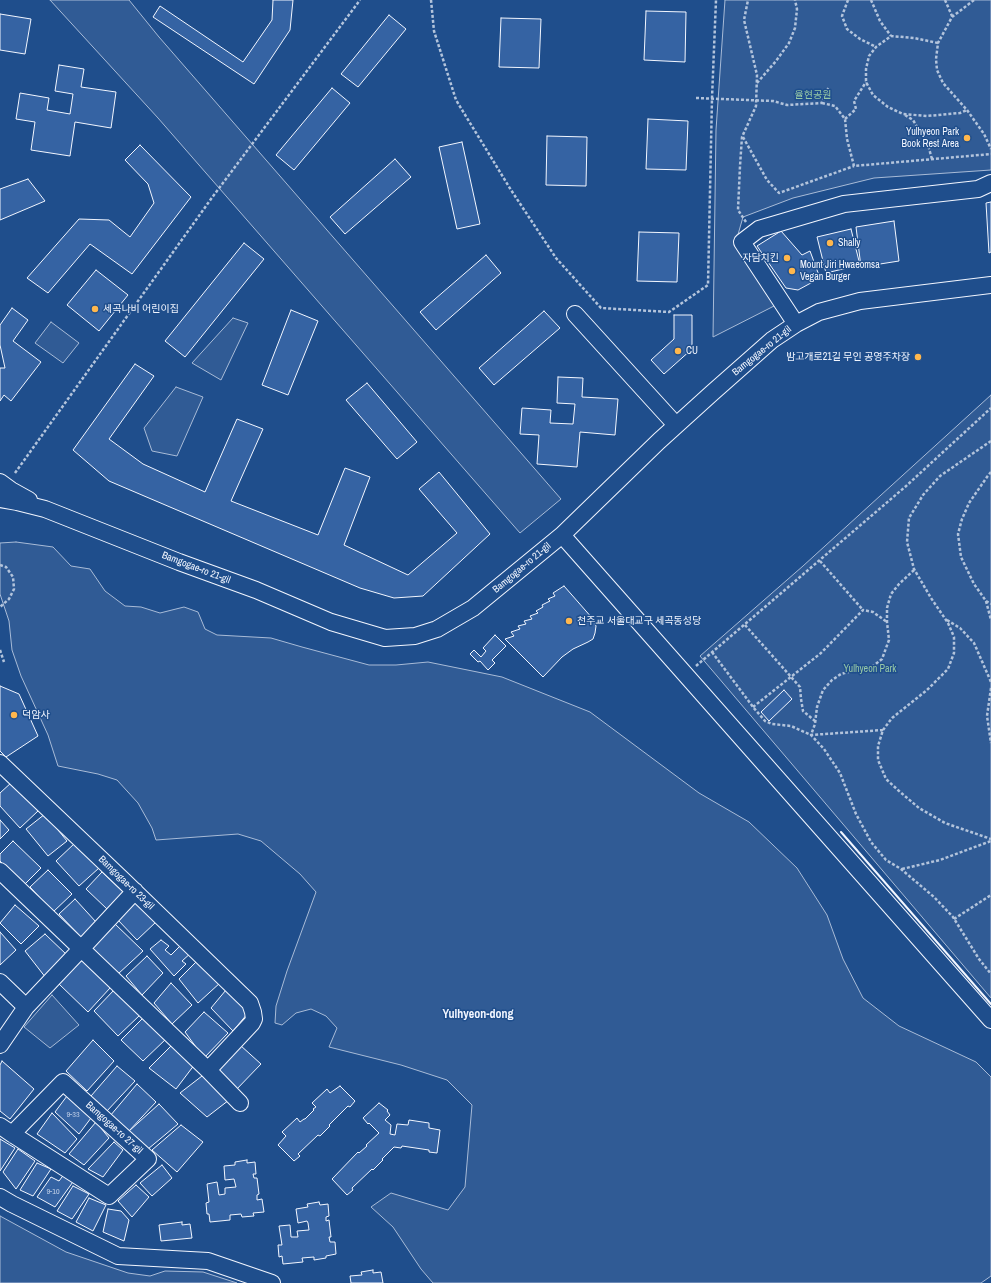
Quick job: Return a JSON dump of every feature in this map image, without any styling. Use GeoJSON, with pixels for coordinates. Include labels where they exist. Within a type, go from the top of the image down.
{"type":"FeatureCollection","features":[{"type":"Feature","properties":{"kind":"street"},"geometry":{"type":"LineString","coordinates":[[796,324],[742,242],[759,229],[844,204],[978,189],[991,183]]}},
{"type":"Feature","properties":{"kind":"street","name":"Bamgogae-ro 21-gil"},"geometry":{"type":"LineString","coordinates":[[0,499],[45,509],[179,562],[256,590],[331,622],[386,638],[414,636],[437,630],[473,608],[562,535],[676,425],[772,340],[796,324],[819,312],[860,301],[991,285]]}},
{"type":"Feature","properties":{"kind":"street"},"geometry":{"type":"LineString","coordinates":[[575,314],[676,425]]}},
{"type":"Feature","properties":{"kind":"street"},"geometry":{"type":"LineString","coordinates":[[0,482],[11,490],[45,509]]}},
{"type":"Feature","properties":{"kind":"street"},"geometry":{"type":"LineString","coordinates":[[562,535],[991,1020]]}},
{"type":"Feature","properties":{"kind":"street","name":"Bamgogae-ro 23-gil"},"geometry":{"type":"LineString","coordinates":[[2,771],[135,891],[250,1003],[254,1019],[252,1023],[208,1070]]}},
{"type":"Feature","properties":{"kind":"street"},"geometry":{"type":"LineString","coordinates":[[0,871],[208,1070],[240,1103]]}},
{"type":"Feature","properties":{"kind":"street"},"geometry":{"type":"LineString","coordinates":[[0,1045],[26,1007],[135,891]]}},
{"type":"Feature","properties":{"kind":"street"},"geometry":{"type":"LineString","coordinates":[[0,982],[26,1007]]}},
{"type":"Feature","properties":{"kind":"street","name":"Bamgogae-ro 27-gil"},"geometry":{"type":"LineString","coordinates":[[62,1082],[148,1159],[109,1196],[6,1130],[62,1082]]}},
{"type":"Feature","properties":{"kind":"street"},"geometry":{"type":"LineString","coordinates":[[0,1197],[118,1256],[208,1261],[272,1283]]}},
{"type":"Feature","properties":{"kind":"path"},"geometry":{"type":"LineString","coordinates":[[15,473],[211,199],[360,0]]}},
{"type":"Feature","properties":{"kind":"path"},"geometry":{"type":"LineString","coordinates":[[431,0],[434,31],[456,100],[511,190],[556,258],[601,308],[669,312],[708,284],[712,98],[716,0]]}},
{"type":"Feature","properties":{"kind":"path"},"geometry":{"type":"LineString","coordinates":[[748,0],[744,20],[757,75],[756,106],[742,137],[738,210],[753,234]]}},
{"type":"Feature","properties":{"kind":"path"},"geometry":{"type":"LineString","coordinates":[[757,84],[776,62],[789,43],[795,28],[797,10],[795,0]]}},
{"type":"Feature","properties":{"kind":"path"},"geometry":{"type":"LineString","coordinates":[[848,0],[842,16],[847,29],[860,39],[876,47]]}},
{"type":"Feature","properties":{"kind":"path"},"geometry":{"type":"LineString","coordinates":[[871,0],[880,20],[891,36]]}},
{"type":"Feature","properties":{"kind":"path"},"geometry":{"type":"LineString","coordinates":[[945,0],[952,17]]}},
{"type":"Feature","properties":{"kind":"path"},"geometry":{"type":"LineString","coordinates":[[974,0],[952,17],[938,43],[936,59],[943,83],[967,110],[984,134],[991,149]]}},
{"type":"Feature","properties":{"kind":"path"},"geometry":{"type":"LineString","coordinates":[[932,159],[928,146],[913,120],[888,107],[873,95],[866,82],[866,69],[869,56],[876,47],[891,36],[914,38],[938,43]]}},
{"type":"Feature","properties":{"kind":"path"},"geometry":{"type":"LineString","coordinates":[[845,119],[856,109],[854,101],[866,82]]}},
{"type":"Feature","properties":{"kind":"path"},"geometry":{"type":"LineString","coordinates":[[822,103],[829,86]]}},
{"type":"Feature","properties":{"kind":"path"},"geometry":{"type":"LineString","coordinates":[[696,98],[756,101],[773,100],[787,105],[822,103],[835,106],[845,119],[847,139],[854,166]]}},
{"type":"Feature","properties":{"kind":"path"},"geometry":{"type":"LineString","coordinates":[[903,114],[920,116],[960,114],[967,110]]}},
{"type":"Feature","properties":{"kind":"path"},"geometry":{"type":"LineString","coordinates":[[742,137],[766,180],[779,193],[854,166],[991,154]]}},
{"type":"Feature","properties":{"kind":"path"},"geometry":{"type":"LineString","coordinates":[[686,675],[905,487],[991,408]]}},
{"type":"Feature","properties":{"kind":"path"},"geometry":{"type":"LineString","coordinates":[[991,441],[940,476],[923,495],[909,518],[907,542],[914,570],[946,619],[954,637],[954,653],[948,669],[927,690],[892,718],[883,730],[878,746],[878,760],[886,779],[919,808],[945,822],[991,840]]}},
{"type":"Feature","properties":{"kind":"path"},"geometry":{"type":"LineString","coordinates":[[991,472],[969,503],[962,519],[958,534],[961,557],[974,584],[986,601],[991,620]]}},
{"type":"Feature","properties":{"kind":"path"},"geometry":{"type":"LineString","coordinates":[[820,561],[863,610],[873,612],[887,622]]}},
{"type":"Feature","properties":{"kind":"path"},"geometry":{"type":"LineString","coordinates":[[0,565],[6,567],[13,578],[14,589],[9,599],[0,607]]}},
{"type":"Feature","properties":{"kind":"path"},"geometry":{"type":"LineString","coordinates":[[811,735],[817,707],[823,690],[832,680],[841,674],[873,666],[882,658],[889,640],[887,608],[891,594],[914,570]]}},
{"type":"Feature","properties":{"kind":"path"},"geometry":{"type":"LineString","coordinates":[[986,601],[991,604]]}},
{"type":"Feature","properties":{"kind":"path"},"geometry":{"type":"LineString","coordinates":[[753,707],[821,653],[863,610]]}},
{"type":"Feature","properties":{"kind":"path"},"geometry":{"type":"LineString","coordinates":[[946,619],[960,628],[974,643],[991,682]]}},
{"type":"Feature","properties":{"kind":"path"},"geometry":{"type":"LineString","coordinates":[[744,625],[800,687],[803,711],[815,722]]}},
{"type":"Feature","properties":{"kind":"path"},"geometry":{"type":"LineString","coordinates":[[0,650],[4,662]]}},
{"type":"Feature","properties":{"kind":"path"},"geometry":{"type":"LineString","coordinates":[[712,652],[765,721],[772,724],[791,726],[811,735],[824,749],[840,773],[856,814],[871,842],[886,860],[901,869],[934,897],[954,919],[979,959],[991,974]]}},
{"type":"Feature","properties":{"kind":"path"},"geometry":{"type":"LineString","coordinates":[[991,688],[987,716],[991,743]]}},
{"type":"Feature","properties":{"kind":"path"},"geometry":{"type":"LineString","coordinates":[[811,735],[883,730]]}},
{"type":"Feature","properties":{"kind":"path"},"geometry":{"type":"LineString","coordinates":[[901,869],[940,860],[991,840]]}},
{"type":"Feature","properties":{"kind":"path"},"geometry":{"type":"LineString","coordinates":[[954,919],[991,895]]}},
{"type":"Feature","properties":{"kind":"green space"},"geometry":{"type":"Polygon","coordinates":[[[50,0],[129,0],[159,37],[561,499],[520,533],[158,118],[50,0]]]}},
{"type":"Feature","properties":{"kind":"green space","name":"율현공원"},"geometry":{"type":"Polygon","coordinates":[[[725,0],[991,0],[991,170],[874,178],[793,198],[743,217],[735,245],[776,305],[713,337],[716,130],[725,0]]]}},
{"type":"Feature","properties":{"kind":"green space"},"geometry":{"type":"Polygon","coordinates":[[[233,318],[248,323],[221,380],[192,363],[233,318]]]}},
{"type":"Feature","properties":{"kind":"green space"},"geometry":{"type":"Polygon","coordinates":[[[51,322],[79,343],[63,363],[35,343],[51,322]]]}},
{"type":"Feature","properties":{"kind":"green space"},"geometry":{"type":"Polygon","coordinates":[[[176,387],[203,397],[177,456],[152,451],[144,428],[176,387]]]}},
{"type":"Feature","properties":{"kind":"green space","name":"Yulhyeon Park"},"geometry":{"type":"Polygon","coordinates":[[[991,395],[991,998],[700,656],[803,566],[991,395]]]}},
{"type":"Feature","properties":{"kind":"green space"},"geometry":{"type":"Polygon","coordinates":[[[16,542],[53,547],[71,566],[90,569],[105,591],[125,606],[141,607],[160,613],[184,607],[198,612],[205,629],[217,635],[271,638],[369,665],[396,665],[428,662],[502,677],[590,712],[699,793],[749,822],[797,868],[827,915],[843,959],[863,998],[899,1026],[976,1062],[991,1077],[991,1276],[981,1283],[433,1283],[421,1269],[393,1227],[371,1207],[391,1193],[448,1210],[465,1187],[472,1105],[447,1080],[401,1065],[329,1047],[337,1028],[326,1016],[311,1009],[296,1013],[282,1025],[275,1023],[276,1006],[287,971],[316,892],[300,874],[261,841],[238,834],[156,840],[152,828],[138,803],[117,780],[98,774],[58,766],[48,735],[21,676],[12,650],[9,621],[0,594],[0,543],[16,542]]]}},
{"type":"Feature","properties":{"kind":"green space"},"geometry":{"type":"Polygon","coordinates":[[[52,995],[79,1025],[50,1048],[24,1027],[52,995]]]}},
{"type":"Feature","properties":{"kind":"green space"},"geometry":{"type":"Polygon","coordinates":[[[0,1216],[66,1252],[128,1273],[150,1276],[165,1271],[203,1272],[237,1283],[0,1283],[0,1216]]]}},
{"type":"Feature","properties":{"kind":"building"},"geometry":{"type":"Polygon","coordinates":[[[273,0],[293,0],[290,30],[254,84],[153,17],[160,6],[243,62],[272,20],[273,0]]]}},
{"type":"Feature","properties":{"kind":"building"},"geometry":{"type":"Polygon","coordinates":[[[646,11],[686,12],[685,62],[644,60],[646,11]]]}},
{"type":"Feature","properties":{"kind":"building"},"geometry":{"type":"Polygon","coordinates":[[[0,14],[31,19],[25,54],[0,50],[0,14]]]}},
{"type":"Feature","properties":{"kind":"building"},"geometry":{"type":"Polygon","coordinates":[[[389,15],[406,29],[358,87],[341,74],[389,15]]]}},
{"type":"Feature","properties":{"kind":"building"},"geometry":{"type":"Polygon","coordinates":[[[501,18],[541,19],[539,68],[499,67],[501,18]]]}},
{"type":"Feature","properties":{"kind":"building"},"geometry":{"type":"Polygon","coordinates":[[[59,65],[84,69],[81,87],[116,92],[111,128],[75,122],[70,156],[31,150],[35,122],[16,119],[20,93],[49,98],[47,110],[70,114],[73,94],[55,91],[59,65]]]}},
{"type":"Feature","properties":{"kind":"building"},"geometry":{"type":"Polygon","coordinates":[[[332,88],[350,103],[294,170],[276,155],[332,88]]]}},
{"type":"Feature","properties":{"kind":"building"},"geometry":{"type":"Polygon","coordinates":[[[648,119],[688,121],[686,170],[646,169],[648,119]]]}},
{"type":"Feature","properties":{"kind":"building"},"geometry":{"type":"Polygon","coordinates":[[[547,136],[587,137],[586,186],[546,185],[547,136]]]}},
{"type":"Feature","properties":{"kind":"building"},"geometry":{"type":"Polygon","coordinates":[[[462,142],[480,224],[457,229],[439,147],[462,142]]]}},
{"type":"Feature","properties":{"kind":"building"},"geometry":{"type":"Polygon","coordinates":[[[140,145],[191,197],[132,274],[90,244],[48,293],[27,278],[79,219],[109,220],[130,237],[154,203],[148,184],[125,160],[140,145]]]}},
{"type":"Feature","properties":{"kind":"building"},"geometry":{"type":"Polygon","coordinates":[[[395,159],[411,177],[345,234],[330,217],[395,159]]]}},
{"type":"Feature","properties":{"kind":"building"},"geometry":{"type":"Polygon","coordinates":[[[28,179],[45,201],[0,220],[0,189],[28,179]]]}},
{"type":"Feature","properties":{"kind":"building"},"geometry":{"type":"Polygon","coordinates":[[[991,202],[991,252],[989,253],[986,203],[991,202]]]}},
{"type":"Feature","properties":{"kind":"building"},"geometry":{"type":"Polygon","coordinates":[[[894,221],[899,261],[861,267],[856,227],[894,221]]]}},
{"type":"Feature","properties":{"kind":"building"},"geometry":{"type":"Polygon","coordinates":[[[851,229],[860,265],[826,273],[817,237],[851,229]]]}},
{"type":"Feature","properties":{"kind":"building"},"geometry":{"type":"Polygon","coordinates":[[[781,231],[802,255],[810,251],[820,278],[798,290],[786,288],[757,246],[781,231]]]}},
{"type":"Feature","properties":{"kind":"building"},"geometry":{"type":"Polygon","coordinates":[[[639,232],[679,233],[677,282],[637,281],[639,232]]]}},
{"type":"Feature","properties":{"kind":"building"},"geometry":{"type":"Polygon","coordinates":[[[244,243],[264,259],[185,357],[165,341],[244,243]]]}},
{"type":"Feature","properties":{"kind":"building"},"geometry":{"type":"Polygon","coordinates":[[[486,255],[501,273],[436,330],[420,312],[486,255]]]}},
{"type":"Feature","properties":{"kind":"building"},"geometry":{"type":"Polygon","coordinates":[[[96,270],[128,295],[99,331],[67,305],[96,270]]]}},
{"type":"Feature","properties":{"kind":"building"},"geometry":{"type":"Polygon","coordinates":[[[12,308],[28,320],[13,341],[41,362],[11,401],[4,395],[0,401],[0,368],[5,368],[0,345],[0,325],[12,308]]]}},
{"type":"Feature","properties":{"kind":"building"},"geometry":{"type":"Polygon","coordinates":[[[291,310],[318,321],[288,395],[262,385],[291,310]]]}},
{"type":"Feature","properties":{"kind":"building"},"geometry":{"type":"Polygon","coordinates":[[[544,311],[560,328],[494,385],[479,368],[544,311]]]}},
{"type":"Feature","properties":{"kind":"building"},"geometry":{"type":"Polygon","coordinates":[[[674,315],[692,315],[692,349],[664,374],[651,360],[674,339],[674,315]]]}},
{"type":"Feature","properties":{"kind":"building"},"geometry":{"type":"Polygon","coordinates":[[[135,364],[154,376],[109,439],[143,464],[205,492],[237,419],[263,429],[231,501],[318,535],[345,468],[370,477],[344,545],[408,575],[457,533],[419,489],[439,472],[490,534],[423,596],[394,598],[360,588],[109,481],[73,450],[135,364]]]}},
{"type":"Feature","properties":{"kind":"building"},"geometry":{"type":"Polygon","coordinates":[[[558,377],[583,378],[582,397],[618,399],[615,435],[580,432],[577,467],[537,464],[539,435],[520,434],[522,408],[551,410],[550,423],[573,424],[575,404],[557,403],[558,377]]]}},
{"type":"Feature","properties":{"kind":"building"},"geometry":{"type":"Polygon","coordinates":[[[367,383],[417,442],[397,459],[346,400],[367,383]]]}},
{"type":"Feature","properties":{"kind":"building"},"geometry":{"type":"Polygon","coordinates":[[[564,586],[593,619],[596,626],[595,633],[593,639],[573,649],[562,657],[543,677],[505,639],[514,636],[511,632],[520,629],[518,626],[526,624],[524,621],[532,619],[530,616],[538,613],[536,611],[543,607],[542,605],[550,601],[548,599],[555,596],[553,593],[564,586]]]}},
{"type":"Feature","properties":{"kind":"building"},"geometry":{"type":"Polygon","coordinates":[[[495,635],[506,646],[492,660],[495,663],[488,670],[480,661],[478,662],[470,654],[474,650],[481,657],[486,651],[483,648],[495,635]]]}},
{"type":"Feature","properties":{"kind":"building","name":"덕암사"},"geometry":{"type":"Polygon","coordinates":[[[0,686],[19,694],[38,736],[6,757],[0,751],[0,686]]]}},
{"type":"Feature","properties":{"kind":"building"},"geometry":{"type":"Polygon","coordinates":[[[784,690],[792,699],[769,721],[761,712],[784,690]]]}},
{"type":"Feature","properties":{"kind":"building"},"geometry":{"type":"Polygon","coordinates":[[[12,782],[38,811],[20,828],[0,806],[0,793],[12,782]]]}},
{"type":"Feature","properties":{"kind":"building"},"geometry":{"type":"Polygon","coordinates":[[[45,814],[67,841],[48,856],[26,829],[45,814]]]}},
{"type":"Feature","properties":{"kind":"building"},"geometry":{"type":"Polygon","coordinates":[[[0,820],[9,830],[0,839],[0,820]]]}},
{"type":"Feature","properties":{"kind":"building"},"geometry":{"type":"Polygon","coordinates":[[[13,841],[41,868],[24,885],[0,861],[0,854],[13,841]]]}},
{"type":"Feature","properties":{"kind":"building"},"geometry":{"type":"Polygon","coordinates":[[[75,843],[99,868],[79,886],[56,861],[75,843]]]}},
{"type":"Feature","properties":{"kind":"building"},"geometry":{"type":"Polygon","coordinates":[[[48,870],[72,894],[53,912],[30,887],[48,870]]]}},
{"type":"Feature","properties":{"kind":"building"},"geometry":{"type":"Polygon","coordinates":[[[102,872],[123,892],[107,909],[86,889],[102,872]]]}},
{"type":"Feature","properties":{"kind":"building"},"geometry":{"type":"Polygon","coordinates":[[[135,898],[157,921],[137,940],[117,919],[135,898]]]}},
{"type":"Feature","properties":{"kind":"building"},"geometry":{"type":"Polygon","coordinates":[[[75,899],[96,922],[81,937],[59,914],[75,899]]]}},
{"type":"Feature","properties":{"kind":"building"},"geometry":{"type":"Polygon","coordinates":[[[15,905],[39,926],[21,944],[0,923],[15,905]]]}},
{"type":"Feature","properties":{"kind":"building"},"geometry":{"type":"Polygon","coordinates":[[[114,923],[143,951],[118,974],[91,947],[114,923]]]}},
{"type":"Feature","properties":{"kind":"building"},"geometry":{"type":"Polygon","coordinates":[[[0,932],[16,950],[0,965],[0,932]]]}},
{"type":"Feature","properties":{"kind":"building"},"geometry":{"type":"Polygon","coordinates":[[[45,934],[67,955],[46,978],[25,951],[45,934]]]}},
{"type":"Feature","properties":{"kind":"building"},"geometry":{"type":"Polygon","coordinates":[[[161,940],[169,946],[165,950],[171,955],[182,944],[192,952],[182,961],[186,964],[174,976],[150,949],[161,940]]]}},
{"type":"Feature","properties":{"kind":"building"},"geometry":{"type":"Polygon","coordinates":[[[147,956],[163,973],[142,995],[126,976],[147,956]]]}},
{"type":"Feature","properties":{"kind":"building"},"geometry":{"type":"Polygon","coordinates":[[[82,959],[110,988],[88,1012],[59,984],[82,959]]]}},
{"type":"Feature","properties":{"kind":"building"},"geometry":{"type":"Polygon","coordinates":[[[197,961],[221,982],[198,1003],[179,979],[197,961]]]}},
{"type":"Feature","properties":{"kind":"building"},"geometry":{"type":"Polygon","coordinates":[[[171,983],[192,1005],[172,1024],[154,1003],[171,983]]]}},
{"type":"Feature","properties":{"kind":"building"},"geometry":{"type":"Polygon","coordinates":[[[115,989],[140,1015],[118,1036],[94,1011],[115,989]]]}},
{"type":"Feature","properties":{"kind":"building"},"geometry":{"type":"Polygon","coordinates":[[[226,990],[248,1013],[233,1031],[211,1008],[226,990]]]}},
{"type":"Feature","properties":{"kind":"building"},"geometry":{"type":"Polygon","coordinates":[[[204,1012],[228,1033],[204,1058],[185,1032],[204,1012]]]}},
{"type":"Feature","properties":{"kind":"building"},"geometry":{"type":"Polygon","coordinates":[[[144,1017],[167,1038],[143,1061],[121,1040],[144,1017]]]}},
{"type":"Feature","properties":{"kind":"building"},"geometry":{"type":"Polygon","coordinates":[[[93,1040],[114,1061],[87,1091],[66,1071],[93,1040]]]}},
{"type":"Feature","properties":{"kind":"building"},"geometry":{"type":"Polygon","coordinates":[[[240,1045],[261,1064],[234,1092],[213,1067],[240,1045]]]}},
{"type":"Feature","properties":{"kind":"building"},"geometry":{"type":"Polygon","coordinates":[[[171,1046],[195,1064],[176,1089],[149,1068],[171,1046]]]}},
{"type":"Feature","properties":{"kind":"building"},"geometry":{"type":"Polygon","coordinates":[[[2,1061],[34,1089],[10,1119],[0,1111],[0,1065],[2,1061]]]}},
{"type":"Feature","properties":{"kind":"building"},"geometry":{"type":"Polygon","coordinates":[[[117,1066],[135,1081],[106,1112],[91,1096],[117,1066]]]}},
{"type":"Feature","properties":{"kind":"building"},"geometry":{"type":"Polygon","coordinates":[[[202,1076],[229,1100],[207,1117],[180,1093],[202,1076]]]}},
{"type":"Feature","properties":{"kind":"building"},"geometry":{"type":"Polygon","coordinates":[[[137,1084],[156,1102],[128,1132],[110,1116],[137,1084]]]}},
{"type":"Feature","properties":{"kind":"building"},"geometry":{"type":"Polygon","coordinates":[[[340,1086],[355,1101],[329,1125],[330,1126],[320,1136],[318,1135],[298,1154],[300,1156],[294,1161],[278,1145],[286,1136],[282,1132],[297,1118],[300,1122],[305,1119],[316,1107],[312,1103],[327,1089],[330,1093],[340,1086]]]}},
{"type":"Feature","properties":{"kind":"building"},"geometry":{"type":"Polygon","coordinates":[[[67,1096],[91,1118],[79,1134],[55,1112],[67,1096]]]}},
{"type":"Feature","properties":{"kind":"building"},"geometry":{"type":"Polygon","coordinates":[[[379,1103],[388,1110],[387,1111],[390,1115],[385,1120],[391,1125],[390,1134],[395,1135],[397,1124],[408,1125],[409,1120],[429,1123],[429,1128],[440,1130],[437,1153],[429,1152],[429,1150],[402,1146],[401,1148],[394,1147],[373,1170],[372,1169],[352,1188],[353,1190],[347,1195],[332,1179],[379,1133],[363,1118],[379,1103]]]}},
{"type":"Feature","properties":{"kind":"building"},"geometry":{"type":"Polygon","coordinates":[[[159,1104],[178,1124],[148,1149],[128,1132],[159,1104]]]}},
{"type":"Feature","properties":{"kind":"building"},"geometry":{"type":"Polygon","coordinates":[[[52,1113],[77,1139],[65,1153],[37,1134],[52,1113]]]}},
{"type":"Feature","properties":{"kind":"building"},"geometry":{"type":"Polygon","coordinates":[[[96,1122],[109,1138],[84,1165],[69,1154],[96,1122]]]}},
{"type":"Feature","properties":{"kind":"building"},"geometry":{"type":"Polygon","coordinates":[[[181,1125],[203,1142],[177,1172],[152,1150],[181,1125]]]}},
{"type":"Feature","properties":{"kind":"building"},"geometry":{"type":"Polygon","coordinates":[[[0,1139],[15,1148],[0,1171],[0,1139]]]}},
{"type":"Feature","properties":{"kind":"building"},"geometry":{"type":"Polygon","coordinates":[[[114,1142],[123,1150],[103,1177],[88,1169],[114,1142]]]}},
{"type":"Feature","properties":{"kind":"building"},"geometry":{"type":"Polygon","coordinates":[[[18,1149],[35,1161],[16,1189],[3,1172],[18,1149]]]}},
{"type":"Feature","properties":{"kind":"building"},"geometry":{"type":"Polygon","coordinates":[[[247,1160],[247,1163],[255,1162],[256,1174],[253,1174],[254,1178],[257,1178],[259,1194],[257,1195],[257,1200],[262,1199],[264,1212],[253,1213],[254,1216],[242,1217],[241,1214],[230,1215],[230,1220],[210,1222],[209,1214],[207,1214],[206,1203],[209,1202],[207,1184],[217,1182],[219,1195],[225,1194],[225,1188],[236,1187],[234,1179],[225,1180],[224,1166],[235,1165],[235,1162],[247,1160]]]}},
{"type":"Feature","properties":{"kind":"building"},"geometry":{"type":"Polygon","coordinates":[[[37,1163],[51,1169],[33,1196],[20,1190],[37,1163]]]}},
{"type":"Feature","properties":{"kind":"building"},"geometry":{"type":"Polygon","coordinates":[[[162,1165],[172,1178],[152,1196],[140,1183],[162,1165]]]}},
{"type":"Feature","properties":{"kind":"building"},"geometry":{"type":"Polygon","coordinates":[[[65,1173],[75,1179],[55,1207],[37,1197],[51,1177],[59,1181],[65,1173]]]}},
{"type":"Feature","properties":{"kind":"building"},"geometry":{"type":"Polygon","coordinates":[[[136,1185],[149,1197],[132,1217],[118,1201],[136,1185]]]}},
{"type":"Feature","properties":{"kind":"building"},"geometry":{"type":"Polygon","coordinates":[[[73,1186],[89,1194],[72,1219],[57,1211],[73,1186]]]}},
{"type":"Feature","properties":{"kind":"building"},"geometry":{"type":"Polygon","coordinates":[[[89,1198],[106,1205],[93,1231],[76,1222],[89,1198]]]}},
{"type":"Feature","properties":{"kind":"building"},"geometry":{"type":"Polygon","coordinates":[[[319,1202],[320,1205],[328,1204],[329,1216],[326,1217],[326,1221],[329,1220],[331,1237],[329,1237],[330,1242],[335,1242],[336,1254],[326,1256],[326,1258],[314,1260],[314,1257],[302,1258],[303,1262],[283,1264],[282,1256],[279,1257],[278,1245],[282,1245],[279,1226],[290,1225],[291,1237],[298,1237],[297,1231],[309,1230],[307,1221],[298,1223],[296,1209],[308,1207],[307,1204],[319,1202]]]}},
{"type":"Feature","properties":{"kind":"building"},"geometry":{"type":"Polygon","coordinates":[[[108,1209],[121,1211],[129,1220],[124,1241],[103,1232],[108,1209]]]}},
{"type":"Feature","properties":{"kind":"building"},"geometry":{"type":"Polygon","coordinates":[[[182,1222],[182,1225],[190,1224],[192,1238],[161,1241],[159,1225],[182,1222]]]}},
{"type":"Feature","properties":{"kind":"building"},"geometry":{"type":"Polygon","coordinates":[[[373,1270],[373,1273],[381,1272],[383,1283],[351,1283],[350,1276],[362,1275],[361,1272],[373,1270]]]}},
{"type":"Feature","properties":{"kind":"wall"},"geometry":{"type":"LineString","coordinates":[[841,832],[991,1004]]}},
{"type":"Feature","properties":{"kind":"place","name":"Yulhyeon Park Book Rest Area"},"geometry":{"type":"Point","coordinates":[967,138]}},
{"type":"Feature","properties":{"kind":"place","name":"Shally"},"geometry":{"type":"Point","coordinates":[830,243]}},
{"type":"Feature","properties":{"kind":"place","name":"자담치킨"},"geometry":{"type":"Point","coordinates":[787,258]}},
{"type":"Feature","properties":{"kind":"place","name":"Mount Jiri Hwaeomsa Vegan Burger"},"geometry":{"type":"Point","coordinates":[792,271]}},
{"type":"Feature","properties":{"kind":"place","name":"세곡나비 어린이집"},"geometry":{"type":"Point","coordinates":[95,309]}},
{"type":"Feature","properties":{"kind":"place","name":"CU"},"geometry":{"type":"Point","coordinates":[678,351]}},
{"type":"Feature","properties":{"kind":"place","name":"밤고개로21길 무인 공영주차장"},"geometry":{"type":"Point","coordinates":[918,357]}},
{"type":"Feature","properties":{"kind":"place","name":"천주교 서울대교구 세곡동성당"},"geometry":{"type":"Point","coordinates":[569,621]}},
{"type":"Feature","properties":{"kind":"place","name":"덕암사"},"geometry":{"type":"Point","coordinates":[14,715]}},
{"type":"Feature","properties":{"kind":"district","name":"Yulhyeon-dong"},"geometry":{"type":"Point","coordinates":[478,1015]}}]}
